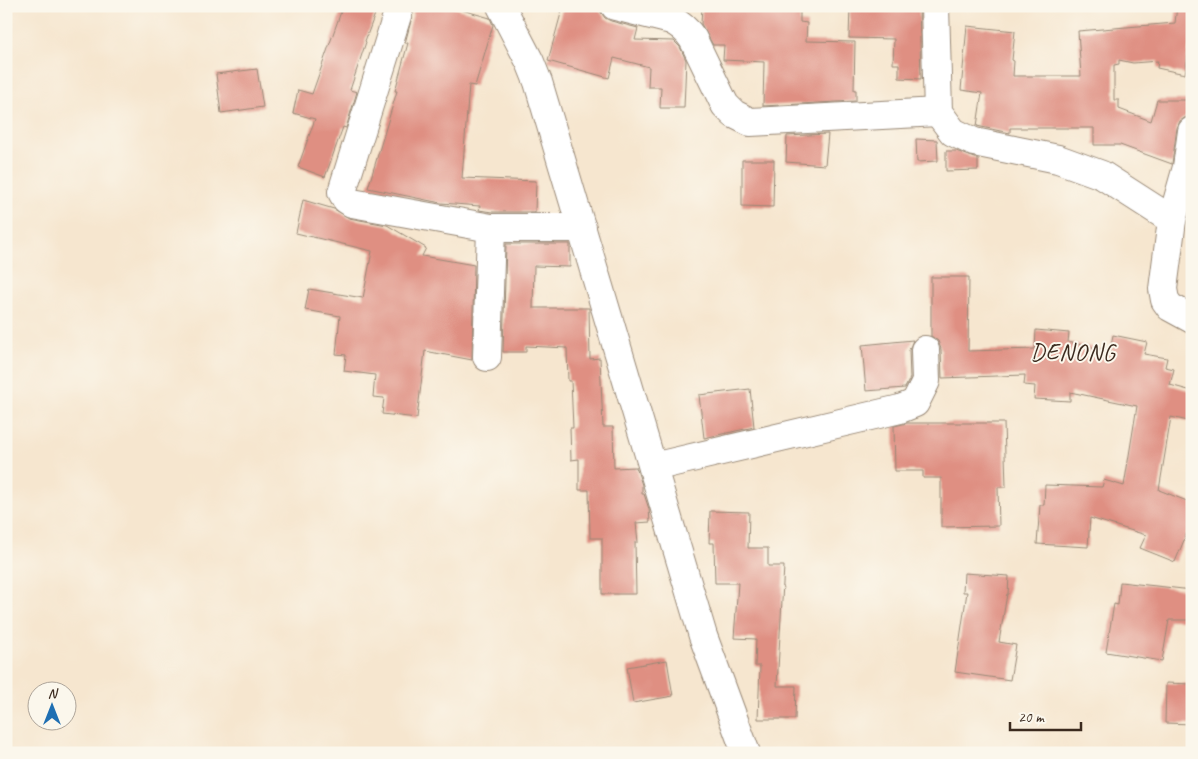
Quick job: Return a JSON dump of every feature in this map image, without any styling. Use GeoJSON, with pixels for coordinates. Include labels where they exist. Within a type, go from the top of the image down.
{"type":"FeatureCollection","features":[{"type":"Feature","properties":{"kind":"street"},"geometry":{"type":"LineString","coordinates":[[400,6],[342,192],[346,199],[352,203],[491,228],[582,228]]}},
{"type":"Feature","properties":{"kind":"street"},"geometry":{"type":"LineString","coordinates":[[501,6],[530,62],[538,82],[703,636],[746,753]]}},
{"type":"Feature","properties":{"kind":"street"},"geometry":{"type":"LineString","coordinates":[[615,6],[671,20],[679,24],[693,39],[725,105],[734,114],[750,122],[938,112]]}},
{"type":"Feature","properties":{"kind":"street"},"geometry":{"type":"LineString","coordinates":[[935,6],[938,112],[953,132],[974,142],[1058,159],[1102,175],[1172,220]]}},
{"type":"Feature","properties":{"kind":"street"},"geometry":{"type":"LineString","coordinates":[[1192,131],[1187,167],[1172,220],[1163,288],[1165,300],[1170,308],[1192,319]]}},
{"type":"Feature","properties":{"kind":"street"},"geometry":{"type":"LineString","coordinates":[[487,357],[491,228]]}},
{"type":"Feature","properties":{"kind":"street"},"geometry":{"type":"LineString","coordinates":[[653,467],[900,409],[915,403],[926,381],[925,350]]}},
{"type":"Feature","properties":{"kind":"building"},"geometry":{"type":"Polygon","coordinates":[[[343,6],[378,6],[350,90],[357,92],[346,128],[343,127],[325,177],[298,167],[315,119],[293,113],[298,90],[312,94],[343,6]]]}},
{"type":"Feature","properties":{"kind":"building"},"geometry":{"type":"Polygon","coordinates":[[[415,6],[448,6],[490,18],[493,25],[475,86],[469,85],[462,178],[536,181],[535,212],[492,212],[479,210],[480,206],[441,203],[368,188],[397,91],[395,91],[408,43],[405,43],[415,6]]]}},
{"type":"Feature","properties":{"kind":"building"},"geometry":{"type":"Polygon","coordinates":[[[563,6],[600,7],[600,11],[605,18],[638,28],[635,40],[674,41],[680,47],[686,60],[684,108],[660,108],[661,87],[648,87],[649,67],[614,58],[609,78],[548,61],[563,6]]]}},
{"type":"Feature","properties":{"kind":"building"},"geometry":{"type":"Polygon","coordinates":[[[702,6],[800,6],[800,22],[807,23],[806,41],[855,42],[854,90],[856,90],[856,101],[763,106],[764,62],[723,60],[724,45],[713,45],[701,24],[702,6]]]}},
{"type":"Feature","properties":{"kind":"building"},"geometry":{"type":"Polygon","coordinates":[[[850,6],[919,6],[921,79],[899,78],[899,64],[893,64],[894,39],[849,38],[850,6]]]}},
{"type":"Feature","properties":{"kind":"building"},"geometry":{"type":"Polygon","coordinates":[[[1177,6],[1192,6],[1192,29],[1185,74],[1157,68],[1158,61],[1133,63],[1119,60],[1119,64],[1114,65],[1114,100],[1119,100],[1119,109],[1151,121],[1157,100],[1192,100],[1192,116],[1180,121],[1177,128],[1172,164],[1120,145],[1094,145],[1094,128],[1010,128],[1010,133],[977,126],[982,93],[961,90],[967,26],[1015,31],[1012,60],[1014,61],[1013,76],[1081,76],[1078,31],[1175,23],[1177,6]]]}},
{"type":"Feature","properties":{"kind":"building"},"geometry":{"type":"Polygon","coordinates":[[[257,69],[263,107],[221,113],[216,74],[257,69]]]}},
{"type":"Feature","properties":{"kind":"building"},"geometry":{"type":"Polygon","coordinates":[[[828,134],[825,165],[786,162],[787,136],[828,134]]]}},
{"type":"Feature","properties":{"kind":"building"},"geometry":{"type":"Polygon","coordinates":[[[916,139],[937,140],[938,161],[917,162],[916,139]]]}},
{"type":"Feature","properties":{"kind":"building"},"geometry":{"type":"Polygon","coordinates":[[[946,151],[956,151],[978,159],[978,170],[946,171],[946,151]]]}},
{"type":"Feature","properties":{"kind":"building"},"geometry":{"type":"Polygon","coordinates":[[[742,160],[774,160],[773,207],[742,206],[742,160]]]}},
{"type":"Feature","properties":{"kind":"building"},"geometry":{"type":"Polygon","coordinates":[[[303,200],[334,209],[349,218],[387,225],[426,248],[422,256],[474,265],[472,360],[425,351],[417,418],[382,414],[384,398],[373,397],[375,375],[344,371],[346,355],[336,354],[340,316],[305,310],[309,289],[363,298],[372,251],[296,233],[303,200]]]}},
{"type":"Feature","properties":{"kind":"building"},"geometry":{"type":"Polygon","coordinates":[[[506,244],[570,244],[570,267],[534,266],[533,308],[589,308],[590,359],[600,358],[603,427],[613,427],[614,468],[636,467],[642,485],[642,494],[644,494],[649,509],[650,522],[636,523],[638,542],[635,542],[636,594],[602,594],[602,538],[590,538],[589,490],[579,490],[579,459],[571,460],[570,428],[573,428],[571,381],[568,381],[567,348],[526,346],[526,352],[503,352],[506,244]]]}},
{"type":"Feature","properties":{"kind":"building"},"geometry":{"type":"Polygon","coordinates":[[[931,277],[969,277],[968,351],[1035,349],[1036,330],[1069,333],[1068,342],[1110,351],[1113,335],[1147,342],[1144,354],[1167,358],[1165,367],[1174,369],[1170,385],[1192,391],[1192,422],[1171,417],[1159,490],[1192,503],[1192,535],[1187,533],[1175,562],[1140,548],[1146,535],[1090,518],[1088,547],[1037,544],[1040,505],[1044,505],[1045,485],[1102,487],[1104,480],[1124,486],[1137,406],[1070,392],[1070,401],[1034,399],[1035,386],[1024,385],[1025,375],[942,378],[941,349],[938,341],[931,336],[931,277]]]}},
{"type":"Feature","properties":{"kind":"building"},"geometry":{"type":"Polygon","coordinates":[[[913,340],[909,350],[910,378],[905,388],[866,391],[862,345],[913,340]]]}},
{"type":"Feature","properties":{"kind":"building"},"geometry":{"type":"Polygon","coordinates":[[[750,389],[754,427],[704,438],[699,395],[750,389]]]}},
{"type":"Feature","properties":{"kind":"building"},"geometry":{"type":"Polygon","coordinates":[[[907,423],[1004,423],[1006,487],[998,487],[999,526],[941,527],[941,478],[923,478],[923,471],[895,471],[894,426],[907,423]]]}},
{"type":"Feature","properties":{"kind":"building"},"geometry":{"type":"Polygon","coordinates":[[[710,511],[749,512],[748,548],[768,548],[768,566],[784,566],[777,686],[796,686],[795,719],[758,719],[760,666],[755,666],[756,639],[734,638],[738,583],[715,583],[714,543],[709,543],[710,511]]]}},
{"type":"Feature","properties":{"kind":"building"},"geometry":{"type":"Polygon","coordinates":[[[964,573],[1009,576],[1008,594],[999,642],[1016,645],[1010,680],[955,672],[967,592],[963,592],[964,573]]]}},
{"type":"Feature","properties":{"kind":"building"},"geometry":{"type":"Polygon","coordinates":[[[1120,582],[1192,590],[1192,620],[1169,620],[1162,661],[1106,652],[1114,604],[1118,605],[1120,582]]]}},
{"type":"Feature","properties":{"kind":"building"},"geometry":{"type":"Polygon","coordinates":[[[667,660],[673,696],[633,703],[627,667],[667,660]]]}},
{"type":"Feature","properties":{"kind":"building"},"geometry":{"type":"Polygon","coordinates":[[[1166,683],[1192,684],[1192,724],[1165,723],[1166,683]]]}},
{"type":"Feature","properties":{"kind":"district","name":"DENONG"},"geometry":{"type":"Point","coordinates":[1073,352]}}]}
